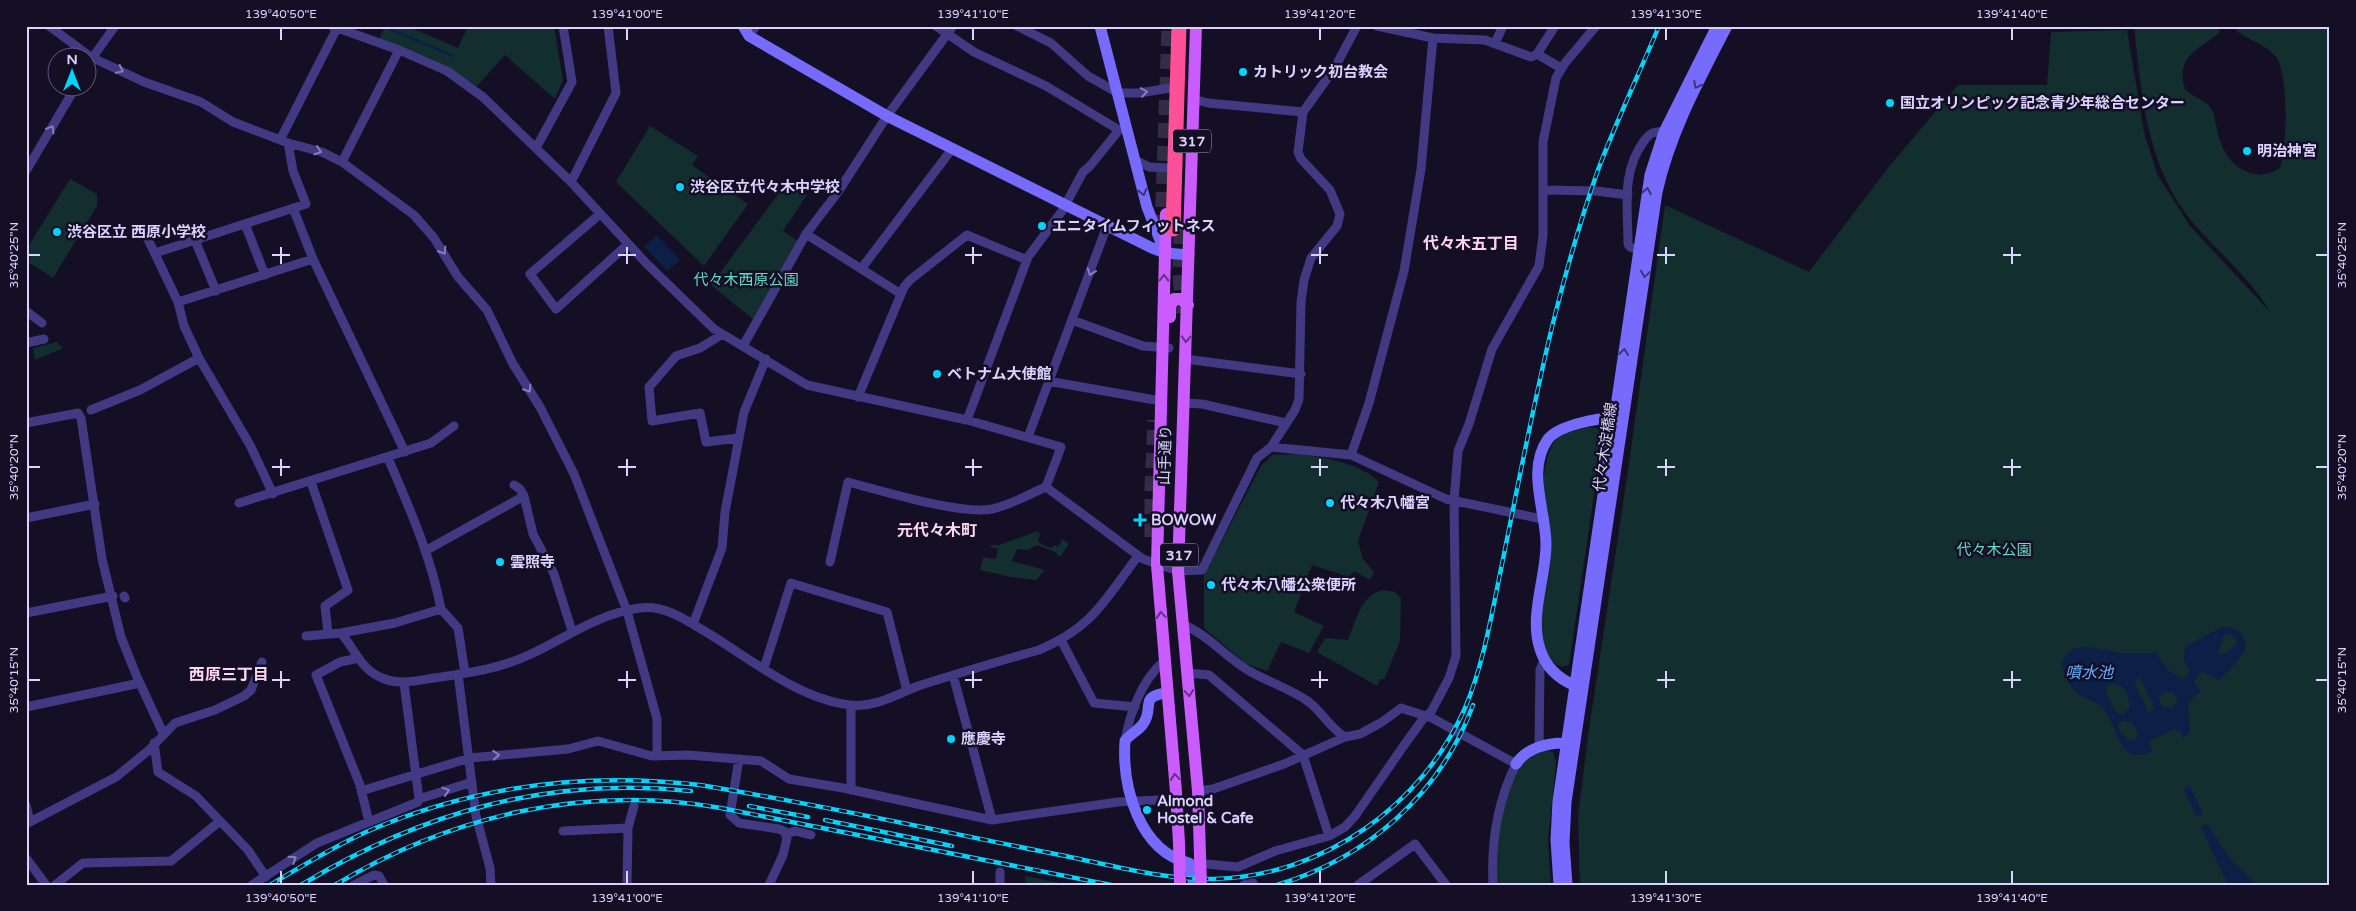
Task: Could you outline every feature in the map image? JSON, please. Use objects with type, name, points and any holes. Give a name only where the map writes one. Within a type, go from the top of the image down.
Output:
[{"type":"highway","points":[[1179,26],[1177,229],[1188,26]]},
{"type":"main road","name":"山手通り","points":[[1172,26],[1165,253],[1166,348],[1162,395],[1157,565],[1179,843],[1180,885]]},
{"type":"main road","name":"山手通り","points":[[1196,26],[1178,571],[1198,791],[1201,885]]},
{"type":"main road","points":[[1166,348],[1171,302],[1181,299],[1188,305]]},
{"type":"main road","points":[[1157,520],[1165,527],[1172,523],[1173,493],[1182,455]]},
{"type":"street","points":[[49,26],[75,48]]},
{"type":"street","points":[[98,48],[115,26]]},
{"type":"street","points":[[536,148],[572,82],[563,26]]},
{"type":"street","points":[[571,182],[616,94],[608,26]]},
{"type":"street","points":[[936,26],[951,30],[974,52],[1046,86],[1123,129]]},
{"type":"street","points":[[1017,26],[1051,43],[1088,76],[1118,93],[1139,94],[1170,88]]},
{"type":"street","points":[[1100,26],[1118,93],[1123,129],[1135,160],[1151,220],[1165,253]]},
{"type":"street","points":[[1046,487],[1138,556],[1157,565],[1178,571],[1202,570],[1257,458],[1271,447],[1299,399],[1301,302],[1304,280],[1311,258],[1337,226],[1340,214],[1332,192],[1301,159],[1298,152],[1303,112],[1334,69],[1357,26]]},
{"type":"street","points":[[1376,26],[1433,38],[1486,40],[1531,56],[1537,54],[1555,26]]},
{"type":"street","points":[[1495,43],[1504,26]]},
{"type":"street","points":[[1164,661],[1148,678],[1134,707],[1125,741],[1126,772],[1133,802],[1146,830],[1159,847],[1177,860],[1189,863],[1238,866],[1275,851],[1329,836],[1345,827],[1355,816],[1406,741],[1427,716],[1448,678],[1456,656],[1454,501],[1458,451],[1469,424],[1492,349],[1539,266],[1543,235],[1543,142],[1556,78],[1596,26]]},
{"type":"street","name":"代々木淀橋線","points":[[1567,885],[1564,843],[1566,802],[1643,251],[1650,175],[1664,132],[1717,26]]},
{"type":"street","name":"代々木淀橋線","points":[[1559,885],[1557,818],[1615,418],[1643,251],[1672,137],[1727,26]]},
{"type":"street","points":[[155,253],[306,204],[284,142],[335,27],[399,50],[447,71],[483,97],[536,148],[571,182],[628,244],[721,335],[766,359],[807,385],[967,420],[1062,446],[1046,487],[993,509],[979,510],[932,502],[848,482],[830,562]]},
{"type":"street","points":[[749,29],[887,116],[1165,253],[1189,255]]},
{"type":"street","points":[[743,346],[806,234],[838,192],[887,116],[951,30]]},
{"type":"street","points":[[1351,455],[1369,404],[1404,271],[1422,160],[1433,38]]},
{"type":"street","points":[[342,162],[399,50]]},
{"type":"street","points":[[1537,54],[1562,68]]},
{"type":"street","points":[[98,64],[201,102],[233,122],[284,142],[322,152],[342,162],[414,215],[434,238],[458,277],[487,310],[513,364],[540,407],[574,474],[627,611],[657,719],[657,756]]},
{"type":"street","points":[[26,170],[69,98]]},
{"type":"street","points":[[1193,99],[1303,112]]},
{"type":"street","points":[[967,420],[1027,260],[1065,205],[1083,172],[1123,129]]},
{"type":"street","points":[[1643,251],[1630,248],[1628,244],[1629,170],[1634,157],[1650,133],[1656,131],[1664,132]]},
{"type":"street","points":[[861,269],[952,149]]},
{"type":"street","points":[[1135,160],[1149,167],[1168,168]]},
{"type":"street","points":[[1544,190],[1596,191],[1628,195]]},
{"type":"street","points":[[293,208],[312,259],[405,452]]},
{"type":"street","points":[[600,214],[530,274],[556,309],[628,244]]},
{"type":"street","points":[[245,224],[265,275]]},
{"type":"street","points":[[1028,437],[1107,226]]},
{"type":"street","points":[[145,233],[178,302],[184,326],[199,358],[250,444],[273,494]]},
{"type":"street","points":[[806,234],[901,294]]},
{"type":"street","points":[[858,397],[906,284],[967,235],[1027,260]]},
{"type":"street","points":[[195,240],[216,291]]},
{"type":"street","points":[[178,302],[312,259]]},
{"type":"street","points":[[26,311],[42,323]]},
{"type":"street","points":[[1072,320],[1143,346],[1166,348]]},
{"type":"street","points":[[721,335],[700,348],[676,356],[649,387],[652,421],[700,413],[706,442],[738,438]]},
{"type":"street","points":[[26,343],[44,339]]},
{"type":"street","points":[[91,410],[140,390],[199,358]]},
{"type":"street","points":[[693,624],[722,548],[725,512],[744,412],[766,359]]},
{"type":"street","points":[[1185,359],[1301,374]]},
{"type":"street","points":[[1048,380],[1162,395]]},
{"type":"street","points":[[1183,403],[1202,404],[1286,423]]},
{"type":"street","points":[[26,424],[78,413],[82,418],[102,559],[113,596],[121,637],[163,734]]},
{"type":"street","points":[[1576,686],[1560,678],[1544,660],[1537,639],[1546,542],[1538,476],[1540,459],[1547,441],[1562,429],[1598,419],[1615,418]]},
{"type":"street","points":[[239,503],[273,494],[431,443],[454,426]]},
{"type":"street","points":[[1271,447],[1351,455],[1454,501],[1542,519]]},
{"type":"street","points":[[388,458],[416,521],[442,609],[458,628],[472,782],[478,828],[490,868],[490,885]]},
{"type":"street","points":[[311,482],[348,590],[325,606],[328,633]]},
{"type":"street","points":[[514,485],[520,489],[524,496],[533,534],[554,574],[572,631]]},
{"type":"street","points":[[425,551],[524,496]]},
{"type":"street","points":[[26,518],[95,504]]},
{"type":"street","points":[[341,633],[367,669],[379,677],[404,683],[503,666],[532,654],[572,631],[627,611],[641,608],[657,608],[693,624],[802,690],[851,706],[876,704],[953,675],[1039,650],[1061,640],[1093,616],[1114,591],[1138,556]]},
{"type":"street","points":[[764,668],[791,583],[888,612],[907,691]]},
{"type":"street","points":[[26,613],[113,596]]},
{"type":"street","points":[[306,636],[341,633],[395,623],[442,609]]},
{"type":"street","points":[[1182,624],[1198,630],[1234,661],[1252,672],[1294,691],[1311,704],[1331,727],[1345,737]]},
{"type":"street","points":[[1061,640],[1094,704],[1134,707]]},
{"type":"street","points":[[358,658],[340,662],[316,675],[361,792],[369,822]]},
{"type":"street","points":[[1539,747],[1540,670],[1544,660]]},
{"type":"street","points":[[26,805],[28,823],[110,780],[149,750],[175,723],[215,710],[244,696],[251,690],[262,662]]},
{"type":"street","points":[[1188,673],[1209,675],[1303,755],[1329,836]]},
{"type":"street","points":[[953,675],[992,820]]},
{"type":"street","points":[[26,707],[140,683]]},
{"type":"street","points":[[404,683],[419,799]]},
{"type":"street","points":[[1125,741],[1128,736],[1144,724],[1150,699],[1154,695],[1167,693]]},
{"type":"street","points":[[851,706],[851,790]]},
{"type":"street","points":[[1198,791],[1213,789],[1345,737],[1369,730],[1401,708],[1427,716],[1462,733],[1516,764]]},
{"type":"street","points":[[361,792],[470,758],[568,749],[598,741],[657,756],[688,754],[761,761],[789,779],[992,820],[1158,800]]},
{"type":"street","points":[[154,743],[158,772],[196,796],[248,850],[266,877]]},
{"type":"street","points":[[1493,885],[1496,823],[1506,785],[1516,764],[1528,752],[1539,747],[1567,743]]},
{"type":"street","points":[[739,759],[730,815],[739,823],[779,829],[786,834],[788,842],[769,885]]},
{"type":"street","points":[[252,885],[317,843],[418,802],[419,799],[472,782]]},
{"type":"street","points":[[627,885],[628,828],[634,806]]},
{"type":"street","points":[[55,885],[83,863],[171,862],[220,821]]},
{"type":"street","points":[[563,831],[628,828]]},
{"type":"street","points":[[786,834],[795,831],[811,835]]},
{"type":"street","points":[[1358,885],[1415,844],[1446,885]]},
{"type":"street","points":[[26,858],[46,885]]},
{"type":"street","points":[[1189,863],[1194,885]]},
{"type":"street","points":[[1000,872],[1000,885]]},
{"type":"street","points":[[354,885],[374,875],[379,876],[384,885]]},
{"type":"green space","points":[[385,26],[407,26],[458,48],[468,26],[554,26],[563,80],[555,99],[505,55],[477,86],[431,59],[379,39]]},
{"type":"green space","name":"代々木公園","points":[[2134,26],[2220,26],[2219,33],[2196,50],[2186,62],[2183,70],[2185,89],[2206,103],[2212,110],[2221,143],[2232,161],[2243,170],[2262,174],[2273,172],[2280,168],[2284,145],[2286,112],[2283,79],[2276,57],[2260,44],[2231,26],[2330,26],[2330,885],[1580,885],[1578,816],[1588,736],[1665,205],[1809,272],[1891,164],[1958,85],[2047,85],[2051,32],[2127,30],[2144,132],[2157,174],[2190,226],[2270,312],[2252,286],[2186,214],[2162,171],[2154,148],[2143,100]]},
{"type":"green space","points":[[650,126],[698,156],[692,165],[748,204],[704,266],[616,182]]},
{"type":"green space","points":[[70,179],[97,194],[97,206],[53,278],[28,262],[31,257],[26,254],[26,250]]},
{"type":"green space","name":"代々木西原公園","points":[[787,182],[807,195],[783,231],[798,241],[753,319],[711,285]]},
{"type":"green space","points":[[57,342],[63,348],[35,360],[33,348]]},
{"type":"green space","points":[[1589,427],[1602,429],[1599,461],[1569,665],[1561,667],[1550,658],[1544,647],[1541,633],[1550,561],[1544,480],[1550,449],[1558,435]]},
{"type":"green space","points":[[1305,454],[1354,466],[1379,482],[1358,541],[1363,559],[1374,572],[1370,580],[1354,571],[1349,577],[1312,565],[1294,612],[1324,626],[1309,653],[1281,642],[1267,671],[1246,664],[1204,628],[1204,575],[1261,466],[1272,455]]},
{"type":"green space","points":[[1038,531],[1040,535],[1038,540],[1041,544],[1051,548],[1054,545],[1058,547],[1063,539],[1069,544],[1060,557],[1055,552],[1037,545],[1027,550],[1017,549],[1012,561],[1045,570],[1036,580],[1010,577],[980,570],[983,557],[996,559],[998,549],[990,547],[991,545],[999,545]]},
{"type":"green space","points":[[1384,590],[1395,592],[1401,598],[1400,641],[1384,680],[1381,678],[1377,686],[1317,652],[1325,638],[1348,640],[1360,609],[1365,602],[1376,592]]},
{"type":"green space","points":[[1546,750],[1553,752],[1556,763],[1548,841],[1551,885],[1497,885],[1501,819],[1510,785],[1516,770],[1525,759],[1532,754]]},
{"type":"green space","points":[[1025,876],[1071,885],[1026,885]]},
{"type":"water","points":[[657,235],[680,260],[667,271],[644,246]]},
{"type":"water","name":"噴水池","points":[[2222,627],[2237,630],[2243,636],[2245,642],[2245,648],[2239,660],[2220,680],[2203,672],[2198,674],[2194,683],[2201,692],[2196,694],[2188,706],[2190,732],[2183,738],[2180,731],[2175,729],[2149,741],[2152,751],[2141,755],[2132,754],[2125,749],[2102,707],[2074,691],[2062,666],[2063,660],[2069,652],[2083,647],[2126,653],[2153,653],[2155,651],[2167,669],[2184,680],[2190,671],[2184,661],[2185,647]],"holes":[[[2230,634],[2236,639],[2237,644],[2221,655],[2218,652],[2224,636]],[[2140,677],[2155,709],[2148,712],[2134,681]],[[2112,683],[2117,684],[2126,692],[2129,699],[2129,708],[2123,715],[2116,712],[2107,696],[2106,687]],[[2165,691],[2174,693],[2178,698],[2176,704],[2171,708],[2164,707],[2160,703],[2159,697]],[[2122,721],[2128,721],[2133,724],[2138,735],[2135,740],[2129,741],[2120,732],[2118,724]]]},
{"type":"water","points":[[2190,786],[2203,815],[2197,817],[2184,789]]},
{"type":"water","points":[[2207,824],[2232,861],[2256,884],[2228,885],[2201,827]]},
{"type":"waterway","points":[[390,29],[453,56]]},
{"type":"tunnel","points":[[1162,230],[1169,26]]},
{"type":"tunnel","points":[[1181,229],[1180,273],[1183,313]]},
{"type":"tunnel","points":[[1152,537],[1155,420]]},
{"type":"railway","points":[[270,885],[354,838],[406,816],[488,793],[572,782],[615,780],[700,785],[830,808],[1129,870],[1193,879],[1254,875],[1293,865],[1330,849],[1364,829],[1395,804],[1423,776],[1446,743],[1472,691],[1487,637],[1538,386],[1568,268],[1598,170],[1659,26]]},
{"type":"railway","points":[[1277,885],[1310,873],[1341,858],[1370,840],[1396,819],[1420,794],[1441,767],[1459,737],[1473,705]]},
{"type":"railway","points":[[301,885],[347,859],[393,837],[440,819],[488,805],[537,795],[587,789],[638,788],[691,791]]},
{"type":"railway","points":[[335,885],[379,861],[425,840],[473,824],[521,811],[571,803],[620,800],[671,802],[721,808],[1111,885]]},
{"type":"railway","points":[[749,806],[808,817]]},
{"type":"railway","points":[[825,820],[952,846]]},
{"type":"place","name":"カトリック初台教会","points":[[1243,72]]},
{"type":"place","name":"国立オリンピック記念青少年総合センター","points":[[1890,103]]},
{"type":"place","name":"明治神宮","points":[[2247,151]]},
{"type":"place","name":"渋谷区立代々木中学校","points":[[680,187]]},
{"type":"place","name":"エニタイムフィットネス","points":[[1042,226]]},
{"type":"place","name":"渋谷区立 西原小学校","points":[[57,232]]},
{"type":"place","name":"ベトナム大使館","points":[[937,374]]},
{"type":"place","name":"代々木八幡宮","points":[[1330,503]]},
{"type":"place","name":"BOWOW","points":[[1140,520]]},
{"type":"place","name":"雲照寺","points":[[500,562]]},
{"type":"place","name":"代々木八幡公衆便所","points":[[1211,585]]},
{"type":"place","name":"應慶寺","points":[[951,739]]},
{"type":"place","name":"Almond Hostel & Cafe","points":[[1147,810]]},
{"type":"district","name":"代々木五丁目","points":[[1471,243]]},
{"type":"district","name":"元代々木町","points":[[937,530]]},
{"type":"district","name":"西原三丁目","points":[[229,674]]}]
